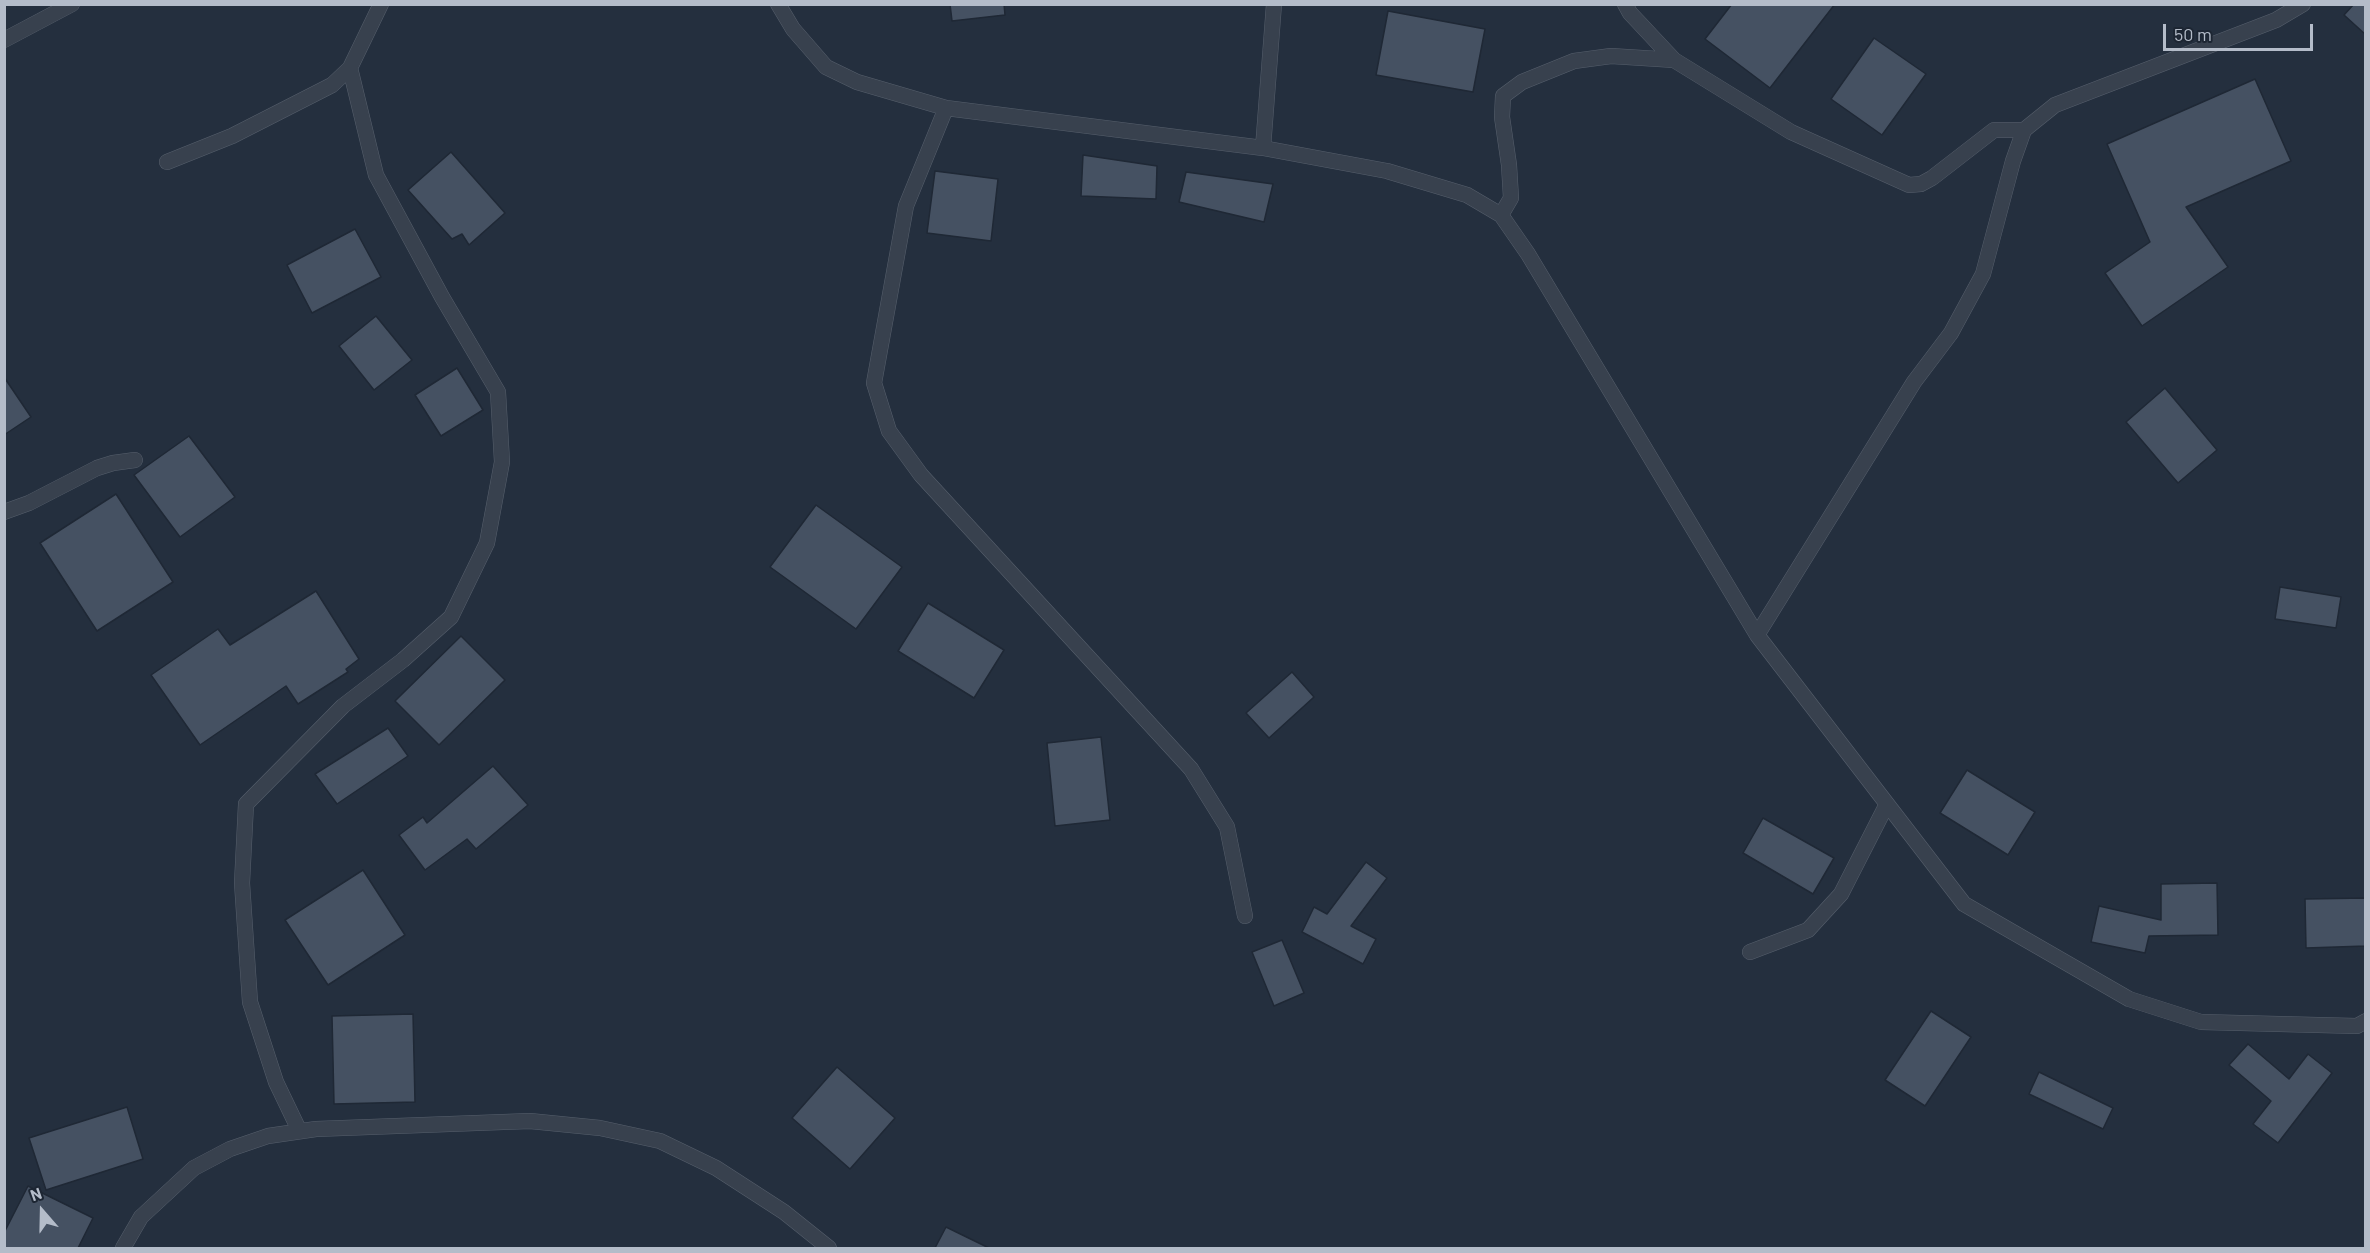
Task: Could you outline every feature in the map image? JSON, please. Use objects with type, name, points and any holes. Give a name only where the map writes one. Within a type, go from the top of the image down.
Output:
[{"type":"street","points":[[4,40],[48,10],[72,4]]},
{"type":"street","points":[[167,162],[232,136],[332,85],[350,68],[381,4]]},
{"type":"street","points":[[778,4],[793,29],[826,67],[857,82],[945,108],[1263,148],[1387,171],[1467,195],[1501,215],[1528,254],[1758,635],[1964,904],[2129,999],[2201,1022],[2357,1026],[2366,1022]]},
{"type":"street","points":[[1263,148],[1274,4]]},
{"type":"street","points":[[1625,4],[1630,13],[1674,60],[1791,132],[1909,185],[1921,184],[1932,178],[1994,130],[2024,130]]},
{"type":"street","points":[[1758,635],[1914,382],[1951,333],[1983,274],[2013,162],[2024,130],[2055,105],[2276,20],[2303,4]]},
{"type":"street","points":[[1501,215],[1511,198],[1502,117],[1503,96],[1522,82],[1574,61],[1611,56],[1674,60]]},
{"type":"street","points":[[299,1130],[276,1082],[250,1002],[242,883],[246,804],[343,706],[403,660],[451,616],[487,543],[502,462],[498,392],[442,297],[376,175],[350,68]]},
{"type":"street","points":[[945,108],[906,206],[874,383],[889,431],[921,475],[1191,769],[1227,827],[1245,916]]},
{"type":"street","points":[[4,512],[29,503],[98,468],[135,460]]},
{"type":"street","points":[[1750,952],[1808,930],[1841,894],[1887,804]]},
{"type":"street","points":[[123,1248],[141,1217],[194,1168],[230,1149],[268,1136],[299,1130],[530,1121],[600,1128],[660,1141],[716,1167],[784,1212],[829,1248]]},
{"type":"building","points":[[950,4],[1004,4],[1005,15],[952,21]]},
{"type":"building","points":[[1732,4],[1835,4],[1770,88],[1705,39]]},
{"type":"building","points":[[2354,4],[2366,4],[2366,35],[2344,15]]},
{"type":"building","points":[[1388,11],[1485,29],[1473,92],[1376,75]]},
{"type":"building","points":[[1874,38],[1926,74],[1882,135],[1831,99]]},
{"type":"building","points":[[2255,79],[2291,161],[2186,207],[2228,267],[2142,326],[2105,273],[2150,242],[2107,144]]},
{"type":"building","points":[[451,152],[505,213],[469,245],[462,234],[452,239],[408,190]]},
{"type":"building","points":[[1083,155],[1157,166],[1156,199],[1081,196]]},
{"type":"building","points":[[935,171],[998,179],[991,241],[927,233]]},
{"type":"building","points":[[1186,172],[1273,184],[1264,222],[1179,202]]},
{"type":"building","points":[[355,229],[381,277],[312,313],[287,265]]},
{"type":"building","points":[[376,316],[412,360],[374,390],[339,346]]},
{"type":"building","points":[[457,368],[483,410],[441,436],[415,395]]},
{"type":"building","points":[[4,377],[31,417],[4,435]]},
{"type":"building","points":[[2165,388],[2217,450],[2178,483],[2126,422]]},
{"type":"building","points":[[189,436],[235,497],[180,537],[134,475]]},
{"type":"building","points":[[116,494],[173,582],[97,631],[40,543]]},
{"type":"building","points":[[816,505],[902,567],[856,629],[770,567]]},
{"type":"building","points":[[2280,587],[2341,597],[2336,628],[2275,619]]},
{"type":"building","points":[[316,591],[359,659],[346,669],[348,672],[298,704],[286,686],[200,745],[151,675],[218,629],[230,645]]},
{"type":"building","points":[[928,603],[1004,650],[974,698],[898,651]]},
{"type":"building","points":[[461,636],[505,680],[439,745],[395,701]]},
{"type":"building","points":[[1292,672],[1314,697],[1269,738],[1246,713]]},
{"type":"building","points":[[388,728],[408,756],[337,804],[315,774]]},
{"type":"building","points":[[1101,737],[1110,820],[1055,826],[1047,743]]},
{"type":"building","points":[[493,766],[528,805],[476,849],[467,839],[425,870],[399,835],[423,817],[427,823]]},
{"type":"building","points":[[1967,770],[2035,812],[2008,855],[1940,813]]},
{"type":"building","points":[[1763,818],[1834,858],[1813,894],[1743,853]]},
{"type":"building","points":[[1366,862],[1387,878],[1351,926],[1376,939],[1363,964],[1302,932],[1314,907],[1327,914]]},
{"type":"building","points":[[363,870],[405,935],[328,985],[285,920]]},
{"type":"building","points":[[2217,883],[2218,935],[2149,936],[2145,953],[2091,942],[2099,906],[2161,920],[2161,884]]},
{"type":"building","points":[[2366,898],[2366,946],[2306,948],[2305,899]]},
{"type":"building","points":[[1282,940],[1304,993],[1274,1006],[1252,952]]},
{"type":"building","points":[[1931,1011],[1971,1037],[1925,1106],[1885,1080]]},
{"type":"building","points":[[413,1014],[415,1102],[334,1104],[332,1016]]},
{"type":"building","points":[[2248,1044],[2289,1079],[2308,1054],[2332,1073],[2278,1143],[2253,1124],[2271,1101],[2229,1065]]},
{"type":"building","points":[[837,1067],[895,1118],[850,1169],[792,1118]]},
{"type":"building","points":[[2039,1072],[2113,1108],[2103,1129],[2029,1094]]},
{"type":"building","points":[[127,1107],[143,1159],[46,1190],[29,1138]]},
{"type":"building","points":[[28,1186],[93,1218],[78,1248],[4,1248],[4,1233]]},
{"type":"building","points":[[946,1227],[989,1248],[935,1248]]}]
